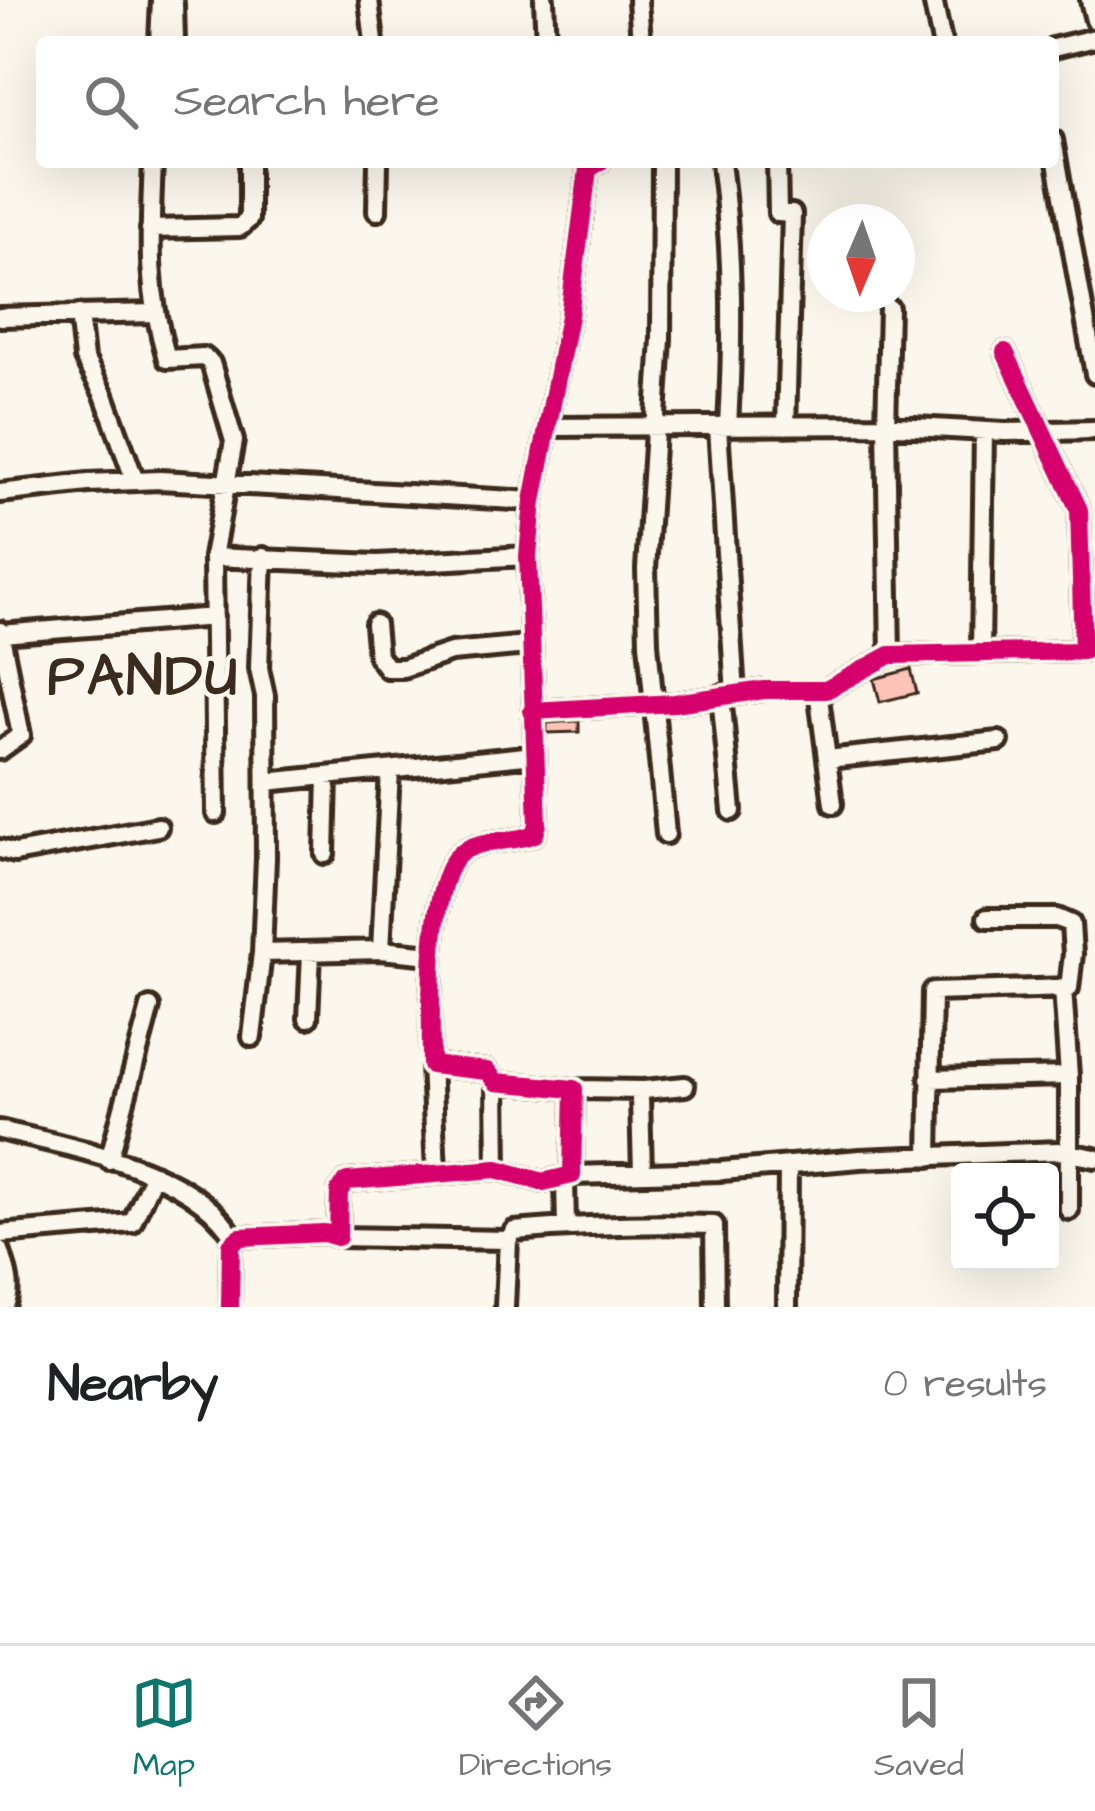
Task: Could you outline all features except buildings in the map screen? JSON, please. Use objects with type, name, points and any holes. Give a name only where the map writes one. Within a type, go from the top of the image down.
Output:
[{"type":"street","points":[[369,0],[373,36]]},
{"type":"street","points":[[544,0],[546,36]]},
{"type":"street","points":[[638,0],[641,36]]},
{"type":"street","points":[[933,0],[941,36]]},
{"type":"street","points":[[1090,0],[1095,20]]},
{"type":"street","points":[[159,36],[161,2],[174,4],[175,36]]},
{"type":"street","points":[[1059,47],[1095,38]]},
{"type":"street","points":[[153,168],[154,313],[167,359],[204,357],[211,363],[234,441],[213,557],[216,813]]},
{"type":"street","points":[[150,229],[240,227],[249,219],[249,168]]},
{"type":"street","points":[[377,212],[378,168]]},
{"type":"street","points":[[436,1172],[431,955],[441,896],[453,860],[480,843],[523,840],[535,834],[528,556],[533,501],[569,316],[590,168]]},
{"type":"street","points":[[662,168],[656,428],[646,569],[666,834]]},
{"type":"street","points":[[722,168],[734,313],[723,427],[732,811]]},
{"type":"street","points":[[777,168],[778,213],[792,214],[786,426]]},
{"type":"street","points":[[1058,168],[1095,374]]},
{"type":"street","points":[[889,312],[890,655]]},
{"type":"street","points":[[0,317],[154,313]]},
{"type":"street","points":[[79,314],[84,358],[104,395],[135,481]]},
{"type":"street","points":[[532,712],[818,690],[846,681],[890,655],[1089,652],[1079,510],[1005,352]]},
{"type":"street","points":[[549,427],[1095,430]]},
{"type":"street","points":[[981,653],[983,431]]},
{"type":"street","points":[[0,493],[135,481],[533,501]]},
{"type":"street","points":[[213,557],[377,563],[528,556]]},
{"type":"street","points":[[252,1037],[262,952],[266,782],[260,668],[263,557]]},
{"type":"street","points":[[0,750],[21,735],[1,641],[214,617]]},
{"type":"street","points":[[375,625],[378,656],[386,668],[403,668],[451,652],[528,645]]},
{"type":"street","points":[[818,690],[833,804]]},
{"type":"street","points":[[827,759],[999,741]]},
{"type":"street","points":[[266,782],[535,755]]},
{"type":"street","points":[[382,950],[389,770]]},
{"type":"street","points":[[326,854],[327,777]]},
{"type":"street","points":[[0,849],[15,853],[158,827]]},
{"type":"street","points":[[929,1157],[932,992],[1069,988],[1071,924],[1057,918],[987,918]]},
{"type":"street","points":[[262,952],[382,950],[431,955]]},
{"type":"street","points":[[308,1018],[311,952]]},
{"type":"street","points":[[1063,988],[1069,1076],[1069,1210]]},
{"type":"street","points":[[110,1160],[150,1006]]},
{"type":"street","points":[[431,1065],[488,1072],[496,1082],[497,1169]]},
{"type":"street","points":[[929,1078],[1069,1076]]},
{"type":"street","points":[[496,1082],[574,1089],[685,1086]]},
{"type":"street","points":[[566,1227],[574,1089]]},
{"type":"street","points":[[642,1173],[640,1097],[644,1090]]},
{"type":"street","points":[[0,1130],[154,1174],[200,1198],[224,1220],[236,1241]]},
{"type":"street","points":[[338,1237],[339,1190],[347,1181],[497,1169],[543,1183],[929,1157],[1069,1154],[1095,1158]]},
{"type":"street","points":[[787,1307],[788,1165]]},
{"type":"street","points":[[0,1234],[132,1223],[154,1174]]},
{"type":"street","points":[[505,1307],[508,1240],[514,1231],[714,1226],[715,1307]]},
{"type":"street","points":[[230,1307],[232,1245],[240,1237],[324,1233],[508,1240]]},
{"type":"street","points":[[0,1250],[8,1278],[4,1307]]},
{"type":"cycle path","points":[[230,1307],[231,1245],[240,1237],[324,1233],[338,1237],[339,1191],[347,1181],[497,1169],[543,1182],[572,1175],[574,1089],[496,1082],[487,1071],[431,1065],[431,985],[436,919],[450,867],[471,847],[535,834],[538,824],[528,556],[533,501],[569,316],[590,168]]},
{"type":"cycle path","points":[[532,711],[675,703],[764,690],[826,690],[890,655],[1083,651],[1079,510],[1005,352]]},
{"type":"district","name":"PANDU","points":[[144,677]]}]
